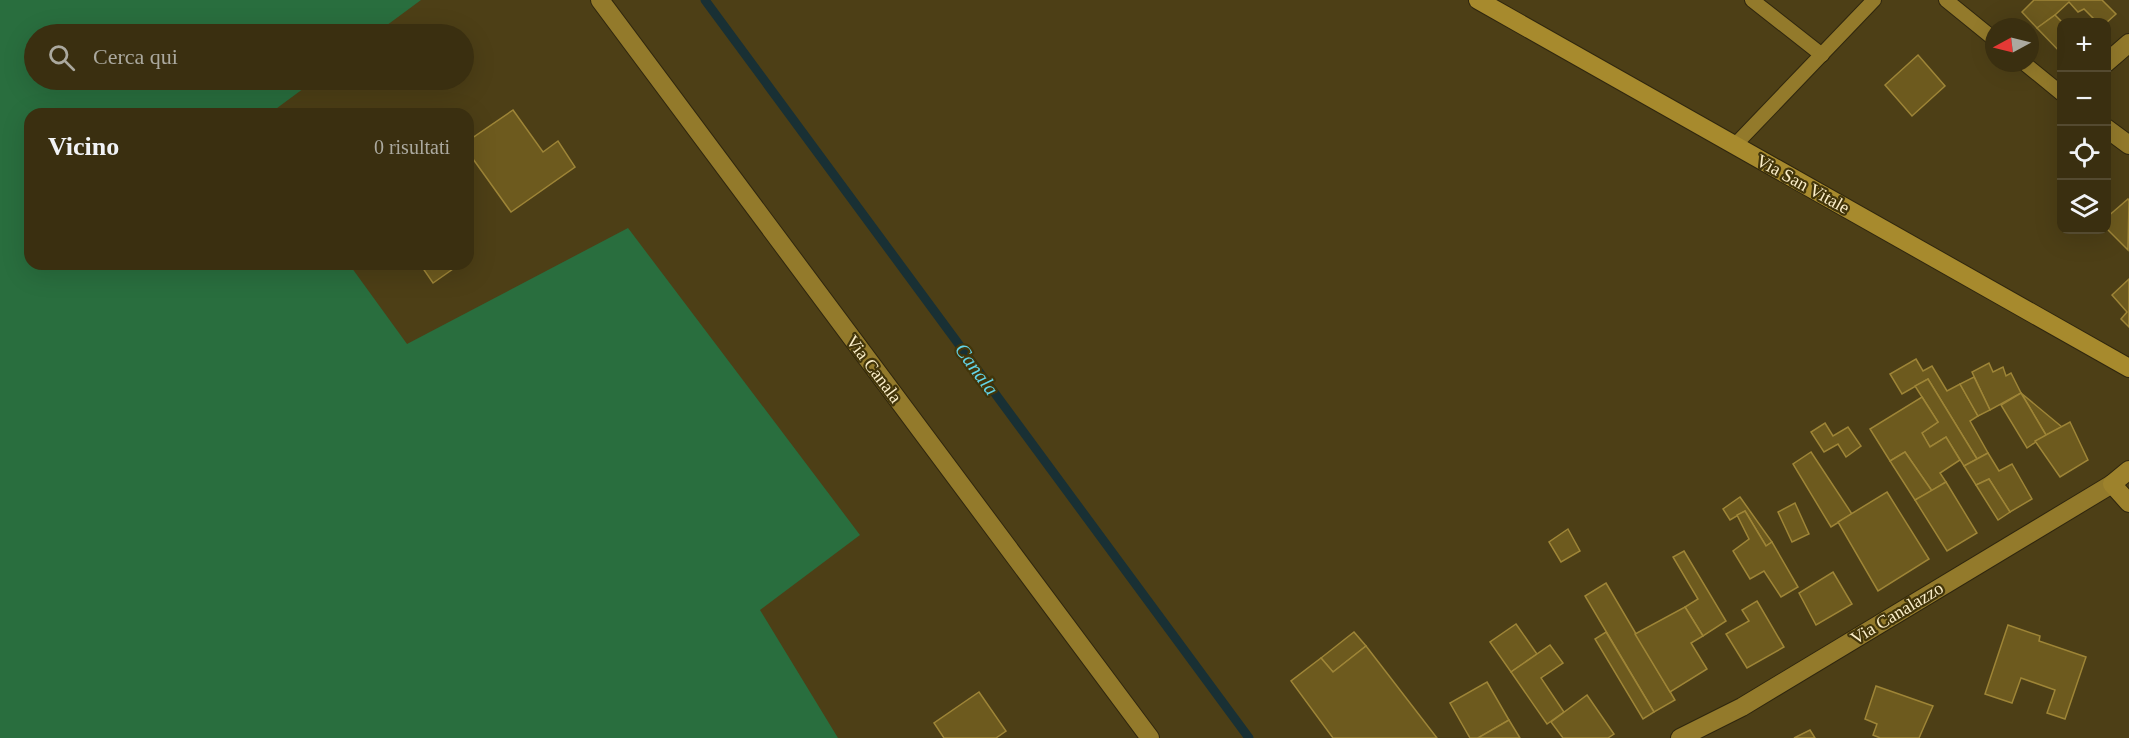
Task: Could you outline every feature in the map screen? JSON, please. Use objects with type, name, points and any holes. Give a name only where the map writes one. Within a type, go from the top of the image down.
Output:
[{"type":"main road","name":"Via San Vitale","points":[[1485,1],[2129,368]]},
{"type":"main road","name":"Via Canalazzo","points":[[2112,484],[2129,470]]},
{"type":"main road","points":[[2112,484],[2129,503]]},
{"type":"street","name":"Via Canala","points":[[600,0],[1150,738]]},
{"type":"street","points":[[2111,59],[2129,43]]},
{"type":"street","points":[[2111,132],[2129,145]]},
{"type":"street","name":"Via Canalazzo","points":[[1680,738],[1742,707],[2112,484]]},
{"type":"lane","points":[[1752,0],[1822,55]]},
{"type":"lane","points":[[1735,145],[1874,0]]},
{"type":"lane","points":[[1946,0],[1985,32]]},
{"type":"lane","points":[[2035,72],[2057,91]]},
{"type":"green space","points":[[0,0],[421,0],[389,24],[24,24],[24,90],[301,90],[277,108],[24,108],[24,270],[353,270],[407,344],[628,228],[860,535],[760,610],[838,738],[0,738]]},
{"type":"building","points":[[2034,0],[2102,0],[2116,14],[2111,18],[2093,18],[2084,9],[2078,12],[2069,2],[2039,27],[2039,18],[2028,18],[2022,12]]},
{"type":"building","points":[[2055,15],[2058,18],[2057,49],[2039,30],[2039,27]]},
{"type":"building","points":[[1918,55],[1945,86],[1912,116],[1885,85]]},
{"type":"building","points":[[513,110],[543,152],[558,141],[575,167],[511,212],[474,160],[474,137]]},
{"type":"building","points":[[2128,199],[2128,250],[2111,233],[2111,214]]},
{"type":"building","points":[[424,270],[451,270],[433,283]]},
{"type":"building","points":[[2129,279],[2129,327],[2121,319],[2127,312],[2112,295]]},
{"type":"building","points":[[1916,359],[1923,371],[1932,366],[1947,391],[1960,384],[1978,416],[1970,421],[1988,453],[1977,459],[1928,379],[1902,394],[1890,374]]},
{"type":"building","points":[[1989,363],[1993,372],[2003,367],[2006,376],[2011,373],[2021,393],[1990,410],[1972,372]]},
{"type":"building","points":[[1974,377],[1990,410],[1978,416],[1960,384]]},
{"type":"building","points":[[1928,379],[1977,459],[1964,466],[1946,437],[1930,447],[1922,433],[1938,422],[1915,386]]},
{"type":"building","points":[[2021,393],[2062,427],[2046,435]]},
{"type":"building","points":[[2021,393],[2046,435],[2027,448],[2001,405]]},
{"type":"building","points":[[1922,397],[1938,422],[1922,433],[1930,447],[1946,437],[1960,460],[1940,473],[1946,482],[1932,491],[1905,452],[1890,461],[1870,429]]},
{"type":"building","points":[[2070,422],[2088,460],[2060,477],[2035,441]]},
{"type":"building","points":[[1825,423],[1833,436],[1848,427],[1861,446],[1846,457],[1838,444],[1824,452],[1811,432]]},
{"type":"building","points":[[1811,452],[1852,514],[1831,527],[1793,464]]},
{"type":"building","points":[[1905,452],[1932,491],[1915,500],[1890,461]]},
{"type":"building","points":[[1988,453],[1999,471],[2012,464],[2032,499],[2010,512],[1989,479],[1976,485],[1964,466]]},
{"type":"building","points":[[1989,479],[2010,512],[1998,520],[1976,485]]},
{"type":"building","points":[[1946,482],[1977,533],[1947,551],[1915,500]]},
{"type":"building","points":[[1887,492],[1929,559],[1878,591],[1838,522]]},
{"type":"building","points":[[1740,497],[1772,542],[1766,546],[1745,511],[1730,520],[1723,509]]},
{"type":"building","points":[[1795,503],[1809,534],[1792,542],[1778,512]]},
{"type":"building","points":[[1745,511],[1766,546],[1772,542],[1798,587],[1781,597],[1764,571],[1750,579],[1733,551],[1749,539],[1737,515]]},
{"type":"building","points":[[1568,529],[1580,551],[1561,562],[1549,542]]},
{"type":"building","points":[[1684,551],[1726,621],[1703,636],[1685,607],[1698,599],[1673,557]]},
{"type":"building","points":[[1833,572],[1852,604],[1816,625],[1799,593]]},
{"type":"building","points":[[1606,583],[1675,700],[1654,712],[1585,596]]},
{"type":"building","points":[[1757,601],[1784,647],[1747,668],[1726,634],[1749,621],[1742,610]]},
{"type":"building","points":[[1685,607],[1703,636],[1691,643],[1707,669],[1670,692],[1635,634]]},
{"type":"building","points":[[1516,624],[1537,654],[1511,672],[1490,642]]},
{"type":"building","points":[[2008,625],[2040,636],[2039,641],[2086,657],[2065,719],[2047,713],[2055,690],[2021,678],[2012,703],[1985,694]]},
{"type":"building","points":[[1354,632],[1366,646],[1333,672],[1321,658]]},
{"type":"building","points":[[1606,632],[1654,712],[1643,719],[1595,639]]},
{"type":"building","points":[[1550,645],[1563,663],[1541,678],[1564,712],[1547,724],[1511,672]]},
{"type":"building","points":[[1366,646],[1437,738],[1333,738],[1291,681],[1321,658],[1333,672]]},
{"type":"building","points":[[1487,682],[1509,720],[1478,738],[1470,738],[1450,703]]},
{"type":"building","points":[[1876,686],[1933,706],[1919,738],[1880,738],[1873,735],[1877,724],[1865,719]]},
{"type":"building","points":[[979,692],[1006,731],[996,738],[944,738],[934,723]]},
{"type":"building","points":[[1587,695],[1614,734],[1608,738],[1563,738],[1551,722]]},
{"type":"building","points":[[1509,720],[1520,738],[1478,738]]},
{"type":"building","points":[[1810,730],[1815,738],[1794,738]]},
{"type":"waterway","name":"Canala","points":[[705,0],[1249,738]]}]
